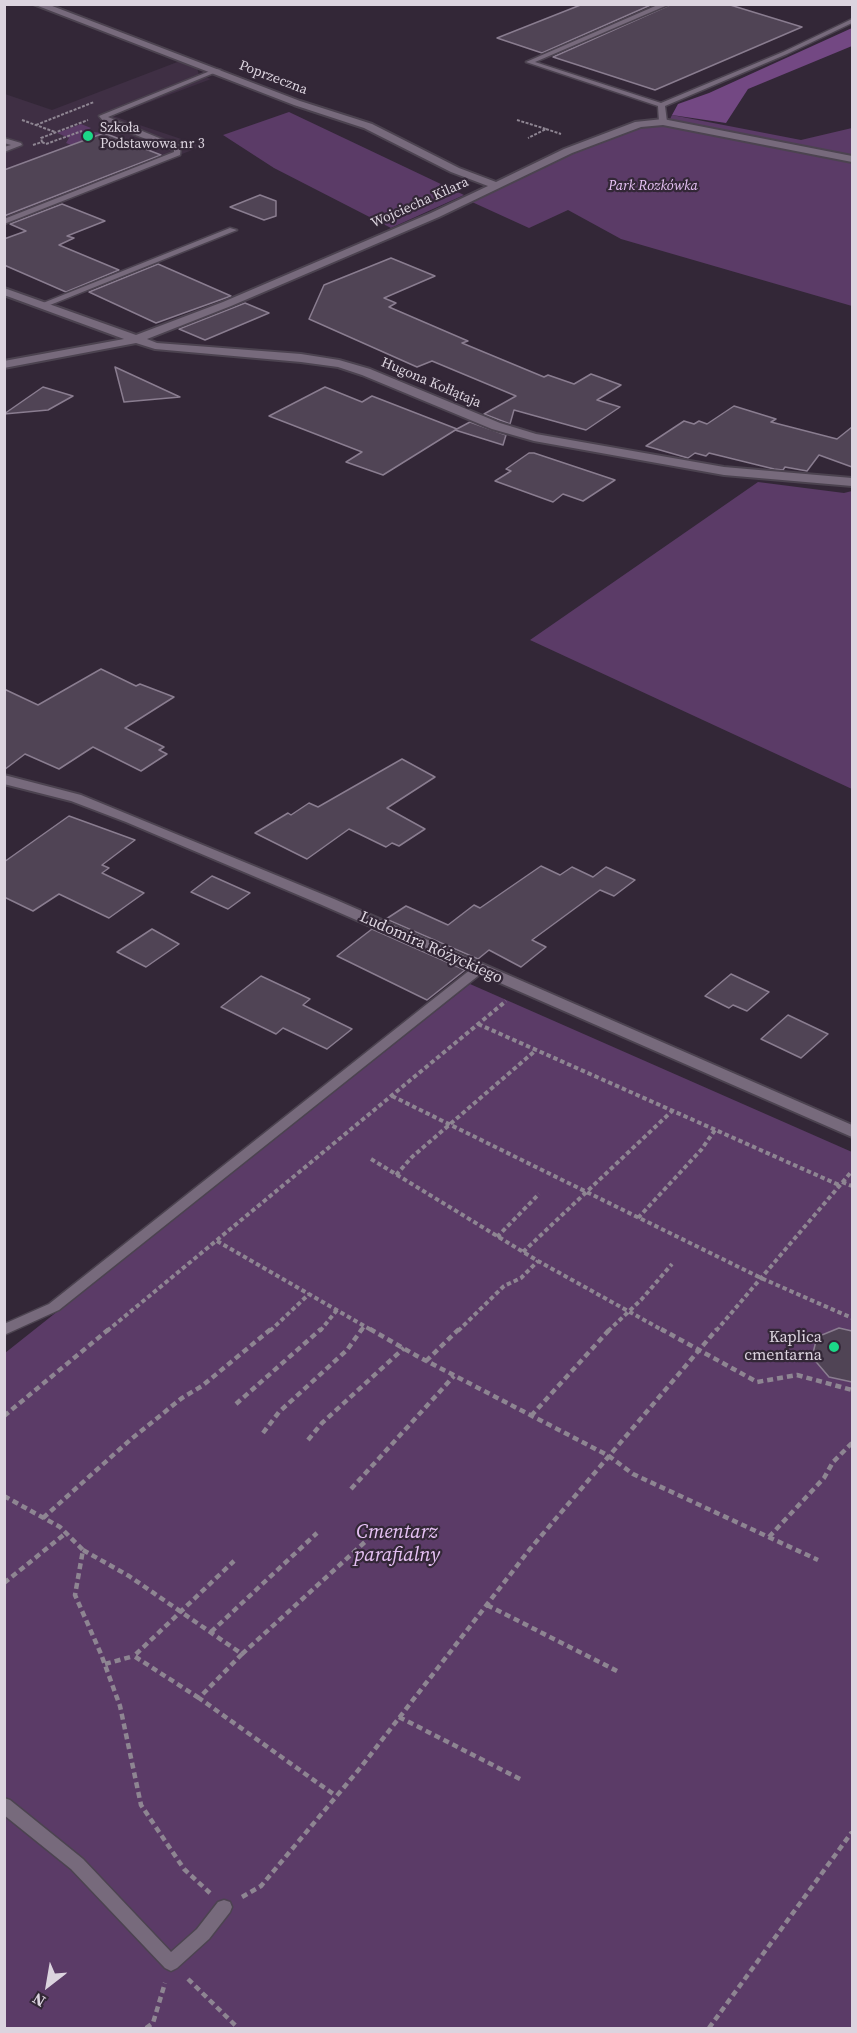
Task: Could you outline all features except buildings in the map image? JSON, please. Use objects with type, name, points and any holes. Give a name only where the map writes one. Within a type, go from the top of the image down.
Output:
[{"type":"street","name":"Poprzeczna","points":[[37,4],[297,102],[368,126],[455,170],[496,185]]},
{"type":"street","name":"Wojciecha Kilara","points":[[4,365],[134,340],[435,215],[602,137],[639,124],[663,122],[852,159]]},
{"type":"street","name":"Hugona Kołłątaja","points":[[4,291],[155,346],[301,358],[339,364],[366,372],[496,426],[534,437],[724,471],[852,482]]},
{"type":"street","name":"Ludomira Różyckiego","points":[[4,779],[76,798],[131,819],[852,1131]]},
{"type":"lane","points":[[667,4],[529,62],[661,105],[852,21]]},
{"type":"lane","points":[[4,222],[177,153],[177,149],[108,121],[104,116],[217,70]]},
{"type":"lane","points":[[661,105],[663,122]]},
{"type":"lane","points":[[4,140],[18,145],[4,150]]},
{"type":"lane","points":[[42,305],[233,230]]},
{"type":"lane","points":[[4,1330],[54,1307],[479,969]]},
{"type":"lane","points":[[4,1805],[77,1864],[171,1963],[203,1934],[224,1907]]},
{"type":"path","points":[[22,120],[56,132],[104,116]]},
{"type":"path","points":[[517,120],[546,129],[528,138]]},
{"type":"path","points":[[42,142],[46,144],[82,130]]},
{"type":"path","points":[[4,1416],[511,997],[503,993]]},
{"type":"path","points":[[478,1024],[672,1111],[841,1184],[852,1186]]},
{"type":"path","points":[[396,1174],[412,1157],[536,1050]]},
{"type":"path","points":[[392,1096],[761,1278],[852,1318]]},
{"type":"path","points":[[523,1252],[587,1194],[672,1111]]},
{"type":"path","points":[[638,1218],[701,1150],[716,1130]]},
{"type":"path","points":[[371,1159],[537,1261],[757,1382],[797,1375],[852,1390]]},
{"type":"path","points":[[83,1550],[75,1595],[105,1664],[120,1706],[141,1805],[184,1869],[224,1907],[261,1886],[336,1796],[530,1550],[852,1171]]},
{"type":"path","points":[[497,1237],[539,1194]]},
{"type":"path","points":[[217,1241],[426,1361],[609,1456],[633,1474],[818,1560]]},
{"type":"path","points":[[426,1361],[504,1286],[521,1278],[537,1261]]},
{"type":"path","points":[[531,1416],[672,1264]]},
{"type":"path","points":[[43,1518],[130,1440],[182,1398],[202,1386],[280,1322],[309,1294]]},
{"type":"path","points":[[236,1404],[318,1333],[337,1310]]},
{"type":"path","points":[[263,1434],[279,1412],[347,1350],[364,1326]]},
{"type":"path","points":[[308,1440],[322,1423],[404,1348]]},
{"type":"path","points":[[351,1489],[454,1376]]},
{"type":"path","points":[[769,1538],[824,1478],[833,1462],[852,1443]]},
{"type":"path","points":[[4,1496],[66,1533],[83,1550],[129,1576],[242,1654]]},
{"type":"path","points":[[4,1583],[66,1533]]},
{"type":"path","points":[[211,1632],[316,1533]]},
{"type":"path","points":[[199,1698],[242,1654],[366,1541]]},
{"type":"path","points":[[105,1664],[134,1656],[234,1561]]},
{"type":"path","points":[[487,1605],[617,1671]]},
{"type":"path","points":[[134,1656],[199,1698],[336,1796]]},
{"type":"path","points":[[399,1717],[522,1780]]},
{"type":"path","points":[[709,2028],[852,1832]]},
{"type":"path","points":[[146,2028],[153,2023],[171,1963],[238,2028]]},
{"type":"shaded area","points":[[852,28],[852,46],[748,89],[726,123],[672,115],[678,104],[709,93]]},
{"type":"shaded area","name":"Szkoła Podstawowa nr 3","points":[[180,61],[197,68],[199,75],[211,79],[113,116],[202,146],[5,225],[5,94],[52,110]]},
{"type":"green space","points":[[289,112],[464,195],[391,228],[274,168],[223,135]]},
{"type":"green space","name":"Park Rozkówka","points":[[672,115],[801,140],[852,128],[852,306],[621,239],[568,210],[529,228],[472,202],[555,160],[632,128],[667,125]]},
{"type":"green space","points":[[81,124],[91,128],[86,131],[102,133],[71,145],[66,143],[69,138],[57,133]]},
{"type":"green space","points":[[758,482],[844,493],[852,491],[852,789],[530,640]]},
{"type":"green space","name":"Cmentarz parafialny","points":[[470,984],[852,1152],[852,2028],[5,2028],[5,1353]]},
{"type":"place","name":"Szkoła Podstawowa nr 3","points":[[88,136]]},
{"type":"place","name":"Kaplica cmentarna","points":[[834,1347]]}]
